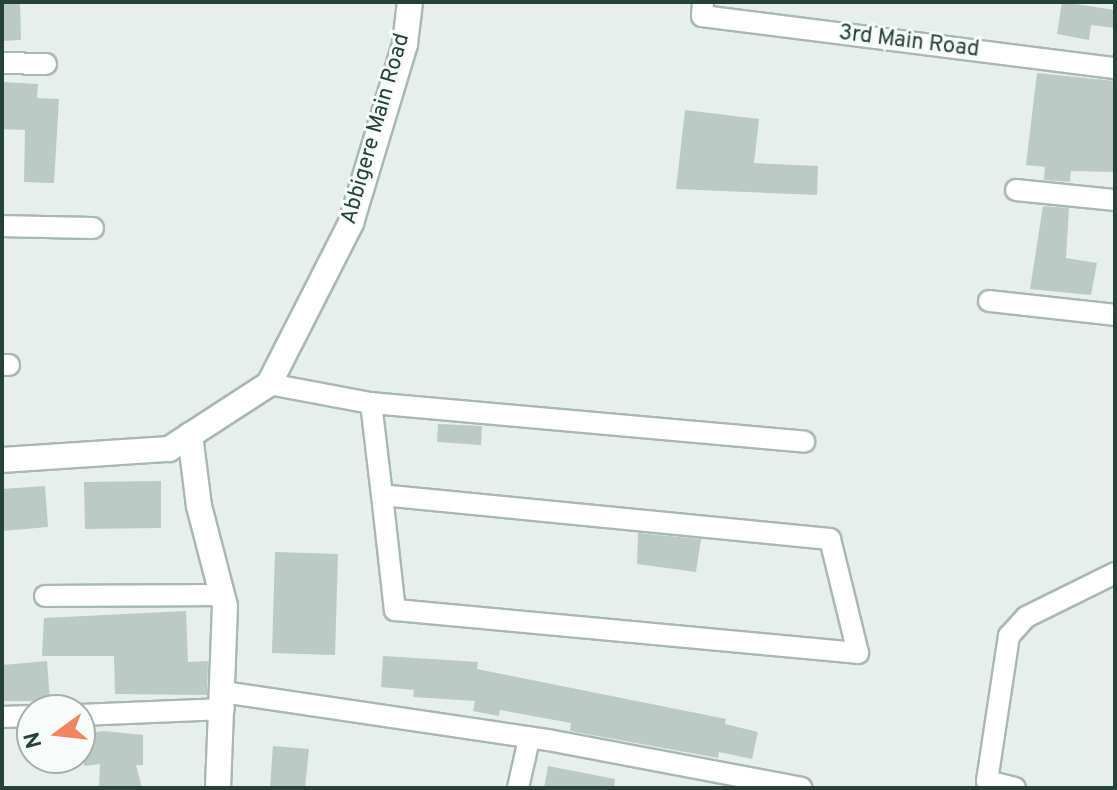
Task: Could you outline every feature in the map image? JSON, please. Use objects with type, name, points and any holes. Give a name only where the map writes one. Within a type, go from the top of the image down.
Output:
[{"type":"main road","name":"Abbigere Main Road","points":[[269,384],[351,223],[405,44],[410,2]]},
{"type":"main road","points":[[2,460],[169,449],[269,384]]},
{"type":"main road","points":[[190,435],[199,506],[222,595],[224,700],[218,788]]},
{"type":"street","name":"3rd Main Road","points":[[703,9],[1115,68]]},
{"type":"street","points":[[2,63],[46,64]]},
{"type":"street","points":[[1016,190],[1115,200]]},
{"type":"street","points":[[2,226],[93,228]]},
{"type":"street","points":[[989,301],[1115,315]]},
{"type":"street","points":[[269,384],[371,403],[804,442]]},
{"type":"street","points":[[371,403],[395,610],[858,653],[830,539],[382,495]]},
{"type":"street","points":[[1015,788],[987,781],[1009,636],[1026,617],[1115,573]]},
{"type":"street","points":[[45,596],[222,595]]},
{"type":"street","points":[[96,713],[224,700],[529,739],[801,788]]},
{"type":"street","points":[[518,788],[529,739]]},
{"type":"building","points":[[2,2],[20,2],[21,40],[2,41]]},
{"type":"building","points":[[1062,2],[1115,10],[1115,28],[1091,25],[1089,40],[1057,34]]},
{"type":"building","points":[[1037,73],[1115,81],[1115,172],[1071,171],[1070,182],[1044,180],[1045,167],[1026,165]]},
{"type":"building","points":[[2,82],[38,84],[37,98],[59,99],[54,183],[24,182],[25,130],[2,129]]},
{"type":"building","points":[[685,110],[759,119],[754,163],[818,166],[817,195],[676,189]]},
{"type":"building","points":[[1043,206],[1069,208],[1066,258],[1097,263],[1091,295],[1030,289]]},
{"type":"building","points":[[438,424],[482,426],[481,445],[437,442]]},
{"type":"building","points":[[161,481],[161,528],[85,529],[84,482]]},
{"type":"building","points":[[45,486],[48,527],[2,531],[2,489]]},
{"type":"building","points":[[638,533],[701,539],[696,572],[637,564]]},
{"type":"building","points":[[275,552],[338,554],[335,655],[272,653]]},
{"type":"building","points":[[186,611],[188,662],[208,661],[207,695],[115,694],[114,656],[42,656],[44,618]]},
{"type":"building","points":[[383,656],[478,662],[477,669],[726,719],[725,724],[758,732],[752,759],[719,752],[718,758],[570,731],[571,723],[500,710],[499,716],[473,711],[475,701],[413,697],[414,690],[381,687]]},
{"type":"building","points":[[47,661],[49,694],[16,694],[16,701],[2,701],[2,665]]},
{"type":"building","points":[[96,732],[143,735],[143,765],[136,765],[142,788],[99,788]]},
{"type":"building","points":[[273,746],[309,749],[305,788],[270,788]]},
{"type":"building","points":[[548,766],[615,779],[614,788],[544,788]]}]
